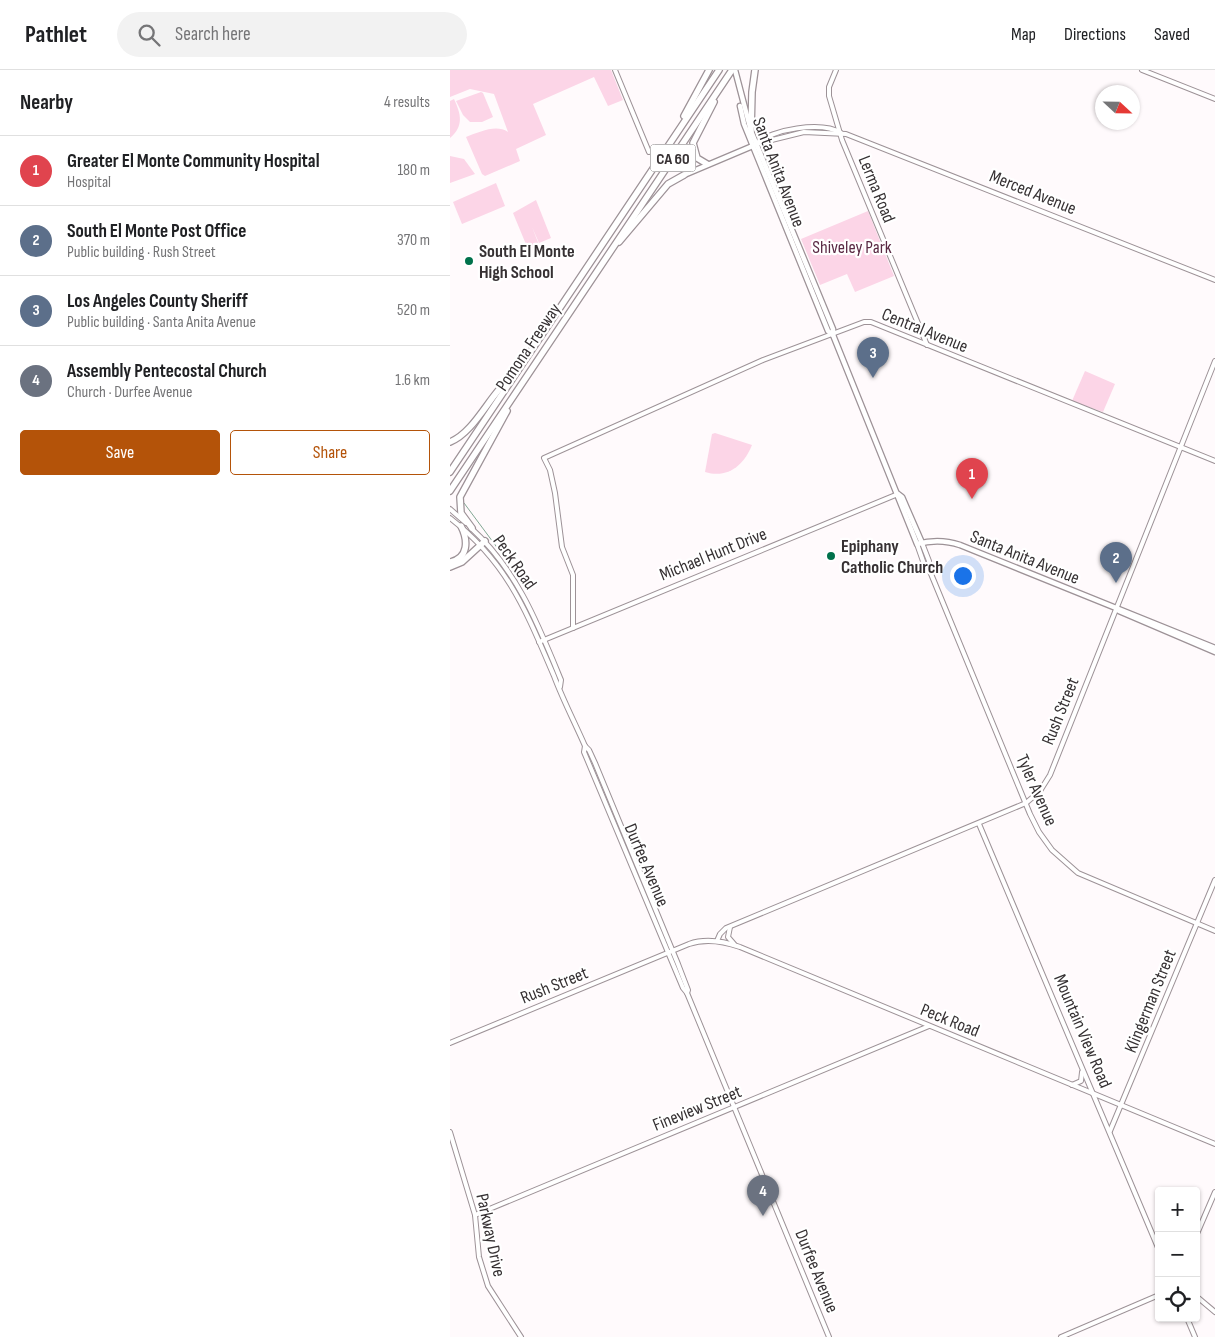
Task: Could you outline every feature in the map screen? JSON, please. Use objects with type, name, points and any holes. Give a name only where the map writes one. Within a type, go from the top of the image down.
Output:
[{"type":"highway","points":[[656,164],[709,70]]},
{"type":"highway","name":"Pomona Freeway","points":[[450,472],[719,70]]},
{"type":"highway","points":[[707,164],[697,158],[694,143],[733,70]]},
{"type":"highway","name":"Pomona Freeway","points":[[450,491],[733,70]]},
{"type":"highway","points":[[751,131],[752,92],[756,70]]},
{"type":"highway","points":[[614,246],[627,235],[668,184],[684,175]]},
{"type":"highway","points":[[450,442],[466,431],[503,384],[515,375]]},
{"type":"highway","points":[[472,528],[461,513],[460,498],[525,377]]},
{"type":"highway","points":[[450,562],[460,558],[465,549],[467,539],[461,526]]},
{"type":"highway","points":[[450,567],[462,562],[483,543]]},
{"type":"main road","name":"Santa Anita Avenue","points":[[733,70],[754,145]]},
{"type":"main road","name":"Santa Anita Avenue","points":[[736,80],[744,124],[833,329],[833,335],[898,494],[902,496],[919,544],[942,541],[960,545],[1215,648]]},
{"type":"main road","points":[[684,175],[754,145]]},
{"type":"main road","name":"Santa Anita Avenue","points":[[1116,608],[1127,616],[1215,652]]},
{"type":"street","points":[[615,70],[650,152]]},
{"type":"street","name":"Lerma Road","points":[[836,70],[829,87],[828,96],[926,345]]},
{"type":"street","points":[[1142,70],[1215,99]]},
{"type":"street","name":"Merced Avenue","points":[[754,145],[789,130],[807,128],[834,129],[942,170],[1215,280]]},
{"type":"street","name":"Central Avenue","points":[[573,628],[573,575],[562,547],[555,493],[550,470],[544,458],[756,363],[868,322],[1215,461]]},
{"type":"street","name":"Rush Street","points":[[717,941],[720,934],[730,926],[979,824],[1026,803],[1040,791],[1050,775],[1215,361]]},
{"type":"street","name":"Michael Hunt Drive","points":[[542,641],[898,494]]},
{"type":"street","name":"Peck Road","points":[[450,510],[472,528],[483,543],[514,589],[542,641]]},
{"type":"street","name":"Peck Road","points":[[450,518],[483,543]]},
{"type":"street","name":"Tyler Avenue","points":[[919,544],[929,561],[929,569],[1026,803],[1043,838],[1072,869],[1100,884],[1215,931]]},
{"type":"street","name":"Durfee Avenue","points":[[542,641],[561,680],[560,687],[585,746],[590,752],[673,950],[687,987],[687,993],[829,1337]]},
{"type":"street","name":"Durfee Avenue","points":[[585,746],[585,755],[682,988],[687,993]]},
{"type":"street","name":"Mountain View Road","points":[[979,824],[1155,1240]]},
{"type":"street","name":"Klingerman Street","points":[[1110,1131],[1215,880]]},
{"type":"street","points":[[730,926],[728,937],[735,945]]},
{"type":"street","name":"Peck Road","points":[[673,950],[696,942],[717,941],[735,945],[1215,1144]]},
{"type":"street","name":"Rush Street","points":[[450,1043],[673,950]]},
{"type":"street","name":"Fineview Street","points":[[475,1215],[929,1026]]},
{"type":"street","points":[[1072,1085],[1082,1079],[1082,1067]]},
{"type":"street","name":"Parkway Drive","points":[[450,1132],[475,1215],[479,1257],[488,1286],[521,1337]]},
{"type":"street","points":[[1198,1232],[1215,1192]]},
{"type":"street","points":[[1061,1337],[1155,1297]]},
{"type":"street","points":[[1200,1299],[1215,1312]]},
{"type":"street","points":[[1189,1322],[1195,1337]]},
{"type":"green space","points":[[450,70],[611,70],[623,100],[608,106],[594,77],[533,104],[546,135],[516,149],[520,161],[485,176],[482,174],[466,137],[493,129],[508,132],[494,94],[470,89],[450,97]]},
{"type":"green space","points":[[481,92],[493,117],[482,122],[470,122],[463,115],[456,101]]},
{"type":"green space","points":[[454,99],[460,120],[458,129],[450,138],[450,101]]},
{"type":"green space","points":[[450,156],[464,159],[475,174],[450,183]]},
{"type":"green space","points":[[496,183],[505,206],[462,224],[453,202]]},
{"type":"green space","points":[[536,200],[551,238],[539,243],[532,227],[541,250],[530,254],[513,213]]},
{"type":"green space","name":"Shiveley Park","points":[[868,211],[894,276],[855,292],[847,274],[820,285],[801,239]]},
{"type":"green space","points":[[1085,371],[1115,384],[1103,412],[1072,401]]},
{"type":"green space","points":[[715,433],[752,445],[745,459],[740,464],[734,469],[721,474],[705,472],[712,434]]},
{"type":"waterway","points":[[464,503],[516,573]]},
{"type":"place","name":"South El Monte High School","points":[[469,261]]},
{"type":"place","name":"Los Angeles County Sheriff","points":[[873,378]]},
{"type":"place","name":"Greater El Monte Community Hospital","points":[[972,499]]},
{"type":"place","name":"Epiphany Catholic Church","points":[[831,556]]},
{"type":"place","name":"South El Monte Post Office","points":[[1116,583]]},
{"type":"place","name":"Assembly Pentecostal Church","points":[[763,1216]]}]
